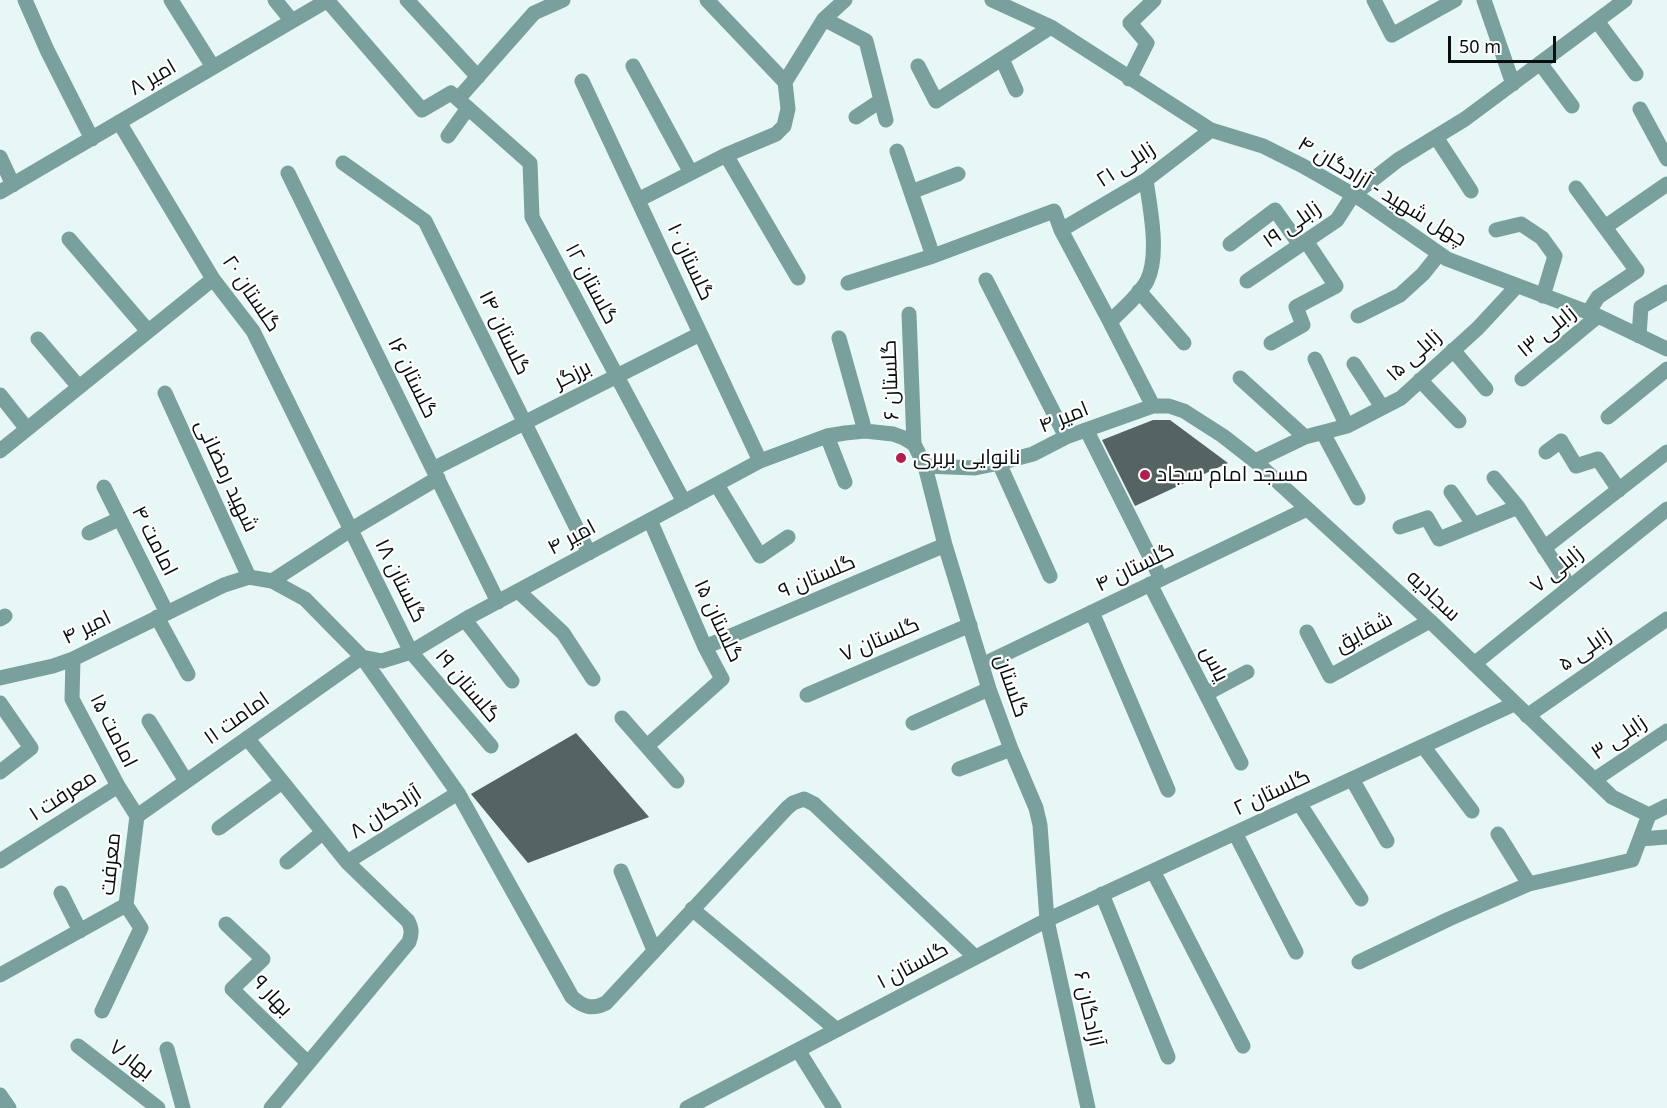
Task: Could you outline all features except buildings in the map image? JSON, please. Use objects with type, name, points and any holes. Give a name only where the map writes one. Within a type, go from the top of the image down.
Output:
[{"type":"street","points":[[25,0],[47,50],[92,139]]},
{"type":"street","points":[[171,0],[213,67]]},
{"type":"street","points":[[275,0],[292,21]]},
{"type":"street","points":[[327,0],[422,110],[452,93],[463,104]]},
{"type":"street","name":"امیر ۸","points":[[6,189],[327,0]]},
{"type":"street","points":[[407,0],[478,77]]},
{"type":"street","points":[[448,136],[478,77],[534,13],[563,0]]},
{"type":"street","points":[[638,200],[726,155],[776,134],[784,126],[788,109],[785,82],[706,0]]},
{"type":"street","points":[[785,82],[824,19],[845,0]]},
{"type":"street","name":"چهل شهید - آزادگان ۴","points":[[992,0],[1051,27],[1211,130],[1263,146],[1303,166],[1353,195],[1447,259],[1593,315],[1667,349]]},
{"type":"street","points":[[1130,79],[1147,43],[1130,23],[1154,0]]},
{"type":"street","points":[[1374,0],[1392,35],[1455,0]]},
{"type":"street","points":[[1484,0],[1513,84]]},
{"type":"street","name":"زابلی ۱۹","points":[[1247,281],[1337,220],[1353,195],[1398,160],[1466,119],[1598,21],[1620,1]]},
{"type":"street","points":[[824,19],[866,41],[886,120]]},
{"type":"street","points":[[1598,21],[1636,74]]},
{"type":"street","points":[[918,66],[936,101],[1051,27]]},
{"type":"street","points":[[1002,59],[1016,90]]},
{"type":"street","points":[[1540,63],[1572,106]]},
{"type":"street","points":[[633,66],[691,174]]},
{"type":"street","name":"گلستان ۱۰","points":[[582,81],[760,461]]},
{"type":"street","points":[[856,117],[880,101]]},
{"type":"street","name":"گلستان ۱۲","points":[[463,104],[530,163],[532,217],[684,502]]},
{"type":"street","points":[[1640,109],[1667,159]]},
{"type":"street","name":"گلستان ۲۰","points":[[119,122],[213,279],[253,330],[352,529]]},
{"type":"street","name":"زابلی ۲۱","points":[[1061,230],[1146,180],[1211,130]]},
{"type":"street","points":[[1437,137],[1471,191]]},
{"type":"street","points":[[897,151],[933,256]]},
{"type":"street","points":[[726,155],[798,278]]},
{"type":"street","points":[[0,157],[6,189]]},
{"type":"street","name":"گلستان ۱۴","points":[[343,163],[425,221],[589,553]]},
{"type":"street","name":"گلستان ۱۶","points":[[288,173],[498,602]]},
{"type":"street","points":[[911,192],[958,174]]},
{"type":"street","points":[[1110,322],[1147,280],[1153,259],[1146,180]]},
{"type":"street","points":[[1576,188],[1605,226],[1667,184]]},
{"type":"street","points":[[1230,244],[1275,210],[1336,286],[1296,307],[1303,325],[1271,343]]},
{"type":"street","points":[[848,283],[933,256],[1054,211],[1061,230],[1153,406]]},
{"type":"street","points":[[1496,230],[1521,224],[1542,238],[1556,256],[1543,296]]},
{"type":"street","name":"زابلی ۱۳","points":[[1522,379],[1593,315],[1598,297],[1637,272],[1605,226]]},
{"type":"street","points":[[69,239],[148,331]]},
{"type":"street","points":[[1358,316],[1400,295],[1423,274],[1439,254]]},
{"type":"street","points":[[0,451],[213,279]]},
{"type":"street","points":[[986,280],[1066,437]]},
{"type":"street","name":"زابلی ۱۵","points":[[1256,461],[1305,437],[1347,426],[1401,398],[1478,328],[1517,286]]},
{"type":"street","points":[[1139,291],[1184,343]]},
{"type":"street","points":[[1639,336],[1641,307],[1667,292]]},
{"type":"street","name":"گلستان ۶","points":[[909,314],[914,444]]},
{"type":"street","name":"برزگر","points":[[272,581],[435,474],[525,423],[700,334]]},
{"type":"street","points":[[839,338],[865,431]]},
{"type":"street","points":[[38,339],[79,387]]},
{"type":"street","points":[[1453,350],[1486,389]]},
{"type":"street","points":[[1315,359],[1347,426]]},
{"type":"street","points":[[1354,364],[1382,407]]},
{"type":"street","points":[[1608,417],[1667,369]]},
{"type":"street","points":[[1240,378],[1305,437]]},
{"type":"street","points":[[1420,380],[1459,421]]},
{"type":"street","name":"شهید رمضانی","points":[[165,393],[249,577]]},
{"type":"street","points":[[0,395],[27,429]]},
{"type":"street","name":"امیر ۴","points":[[925,466],[975,468],[999,463],[1032,454],[1066,437],[1153,406],[1169,406],[1184,411]]},
{"type":"street","name":"سجادیه","points":[[1184,411],[1256,461],[1430,621],[1612,796],[1649,815]]},
{"type":"street","name":"امیر ۴","points":[[0,678],[73,659],[224,585],[249,577],[272,581],[305,598],[362,657],[382,661],[411,652],[465,620],[760,461],[827,436],[865,431],[893,434],[914,444]]},
{"type":"street","name":"یاس","points":[[1087,431],[1206,694],[1241,763]]},
{"type":"street","points":[[1323,433],[1358,498]]},
{"type":"street","points":[[827,436],[844,482]]},
{"type":"street","points":[[1546,452],[1561,441],[1576,466],[1598,459],[1619,490]]},
{"type":"street","points":[[914,444],[925,466]]},
{"type":"street","name":"زابلی ۷","points":[[1544,548],[1667,452]]},
{"type":"street","points":[[999,463],[1050,576]]},
{"type":"street","name":"گلستان","points":[[925,466],[945,545],[989,689],[1036,808],[1040,825],[1047,920]]},
{"type":"street","points":[[1494,478],[1518,507],[1570,586]]},
{"type":"street","points":[[717,485],[760,556],[788,537]]},
{"type":"street","name":"امامت ۴","points":[[104,487],[188,674]]},
{"type":"street","points":[[1450,492],[1474,525]]},
{"type":"street","points":[[1400,527],[1427,518],[1439,539],[1518,507]]},
{"type":"street","name":"گلستان ۴","points":[[982,665],[1307,508]]},
{"type":"street","name":"زابلی ۷","points":[[1474,664],[1667,509]]},
{"type":"street","points":[[89,533],[119,519]]},
{"type":"street","name":"گلستان ۱۵","points":[[647,746],[722,679],[705,647],[650,520]]},
{"type":"street","name":"گلستان ۱۸","points":[[352,529],[411,652]]},
{"type":"street","name":"گلستان ۹","points":[[705,647],[945,545]]},
{"type":"street","points":[[518,591],[563,633],[593,679]]},
{"type":"street","points":[[1092,612],[1168,789]]},
{"type":"street","name":"زابلی ۵","points":[[1527,716],[1667,619]]},
{"type":"street","points":[[465,620],[512,681]]},
{"type":"street","name":"شقایق","points":[[1307,632],[1330,675],[1430,621]]},
{"type":"street","name":"گلستان ۷","points":[[807,695],[970,625]]},
{"type":"street","name":"گلستان ۱۹","points":[[411,652],[491,747]]},
{"type":"street","name":"امامت ۱۱","points":[[137,816],[362,657]]},
{"type":"street","name":"آزادگان ۸","points":[[271,1108],[409,942],[411,927],[408,921],[347,862],[458,793],[362,657]]},
{"type":"street","name":"امامت ۱۵","points":[[73,659],[72,699],[118,786]]},
{"type":"street","points":[[1206,694],[1246,672]]},
{"type":"street","points":[[913,723],[989,689]]},
{"type":"street","points":[[0,703],[31,748],[0,772]]},
{"type":"street","name":"گلستان ۲","points":[[1047,920],[1514,704]]},
{"type":"street","points":[[622,718],[677,781]]},
{"type":"street","points":[[149,721],[186,781]]},
{"type":"street","name":"زابلی ۳","points":[[1594,780],[1667,731]]},
{"type":"street","points":[[247,738],[347,862]]},
{"type":"street","points":[[1423,746],[1472,811]]},
{"type":"street","points":[[959,769],[1011,749]]},
{"type":"street","points":[[1352,779],[1387,841]]},
{"type":"street","points":[[219,828],[282,782]]},
{"type":"street","name":"معرفت ۱","points":[[0,861],[118,786],[137,816]]},
{"type":"street","points":[[458,793],[572,997],[580,1004],[590,1007],[606,1003],[787,808],[794,802],[804,799],[814,804],[975,957]]},
{"type":"street","points":[[1299,803],[1361,899]]},
{"type":"street","points":[[1359,962],[1529,884],[1632,860],[1649,815],[1667,806]]},
{"type":"street","name":"معرفت","points":[[102,1011],[141,928],[126,905],[137,816]]},
{"type":"street","points":[[287,862],[322,833]]},
{"type":"street","points":[[1235,833],[1296,952]]},
{"type":"street","points":[[1498,834],[1529,884]]},
{"type":"street","points":[[1640,840],[1667,837]]},
{"type":"street","points":[[621,871],[654,950]]},
{"type":"street","points":[[1153,871],[1243,1046]]},
{"type":"street","points":[[61,893],[80,931]]},
{"type":"street","points":[[1102,894],[1168,1057]]},
{"type":"street","points":[[0,976],[126,905]]},
{"type":"street","points":[[692,909],[837,1030]]},
{"type":"street","name":"گلستان ۱","points":[[687,1108],[1047,920]]},
{"type":"street","name":"آزادگان ۶","points":[[1047,920],[1087,1108]]},
{"type":"street","name":"بهار ۹","points":[[226,924],[263,959],[232,989],[308,1063]]},
{"type":"street","name":"بهار ۷","points":[[78,1046],[158,1108]]},
{"type":"street","points":[[167,1049],[183,1108]]},
{"type":"street","points":[[798,1050],[834,1108]]},
{"type":"street","points":[[0,1095],[9,1108]]},
{"type":"place","name":"نانوایی بربری","points":[[901,458]]},
{"type":"place","name":"مسجد امام سجاد","points":[[1145,475]]}]
